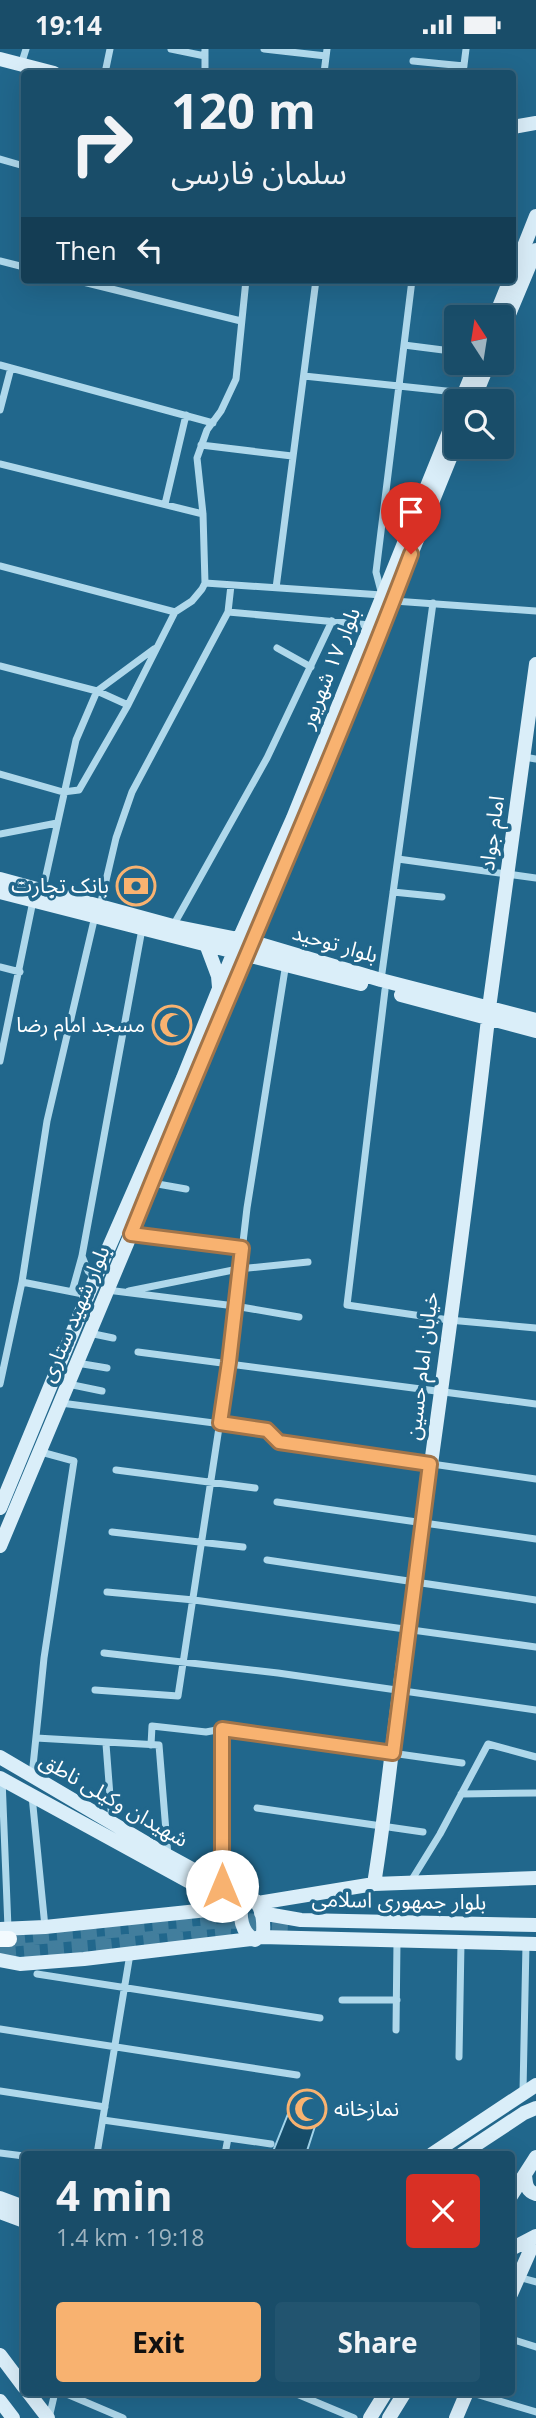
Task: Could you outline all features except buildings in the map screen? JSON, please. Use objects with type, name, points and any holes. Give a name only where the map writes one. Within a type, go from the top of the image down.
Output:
[{"type":"main road","points":[[0,59],[42,70]]},
{"type":"main road","points":[[516,126],[536,123]]},
{"type":"main road","points":[[516,266],[536,216]]},
{"type":"main road","points":[[513,305],[536,250]]},
{"type":"main road","points":[[500,305],[508,284]]},
{"type":"main road","name":"بلوار ۱۷ شهریور","points":[[260,908],[370,625],[388,598],[444,447]]},
{"type":"main road","name":"بلوار ۱۷ شهریور","points":[[244,946],[388,598],[449,459]]},
{"type":"main road","name":"امام جواد","points":[[489,1013],[508,874],[530,758],[536,664]]},
{"type":"main road","name":"بلوار توحید","points":[[0,879],[38,895],[97,911],[173,926],[209,939]]},
{"type":"main road","name":"بلوار توحید","points":[[0,892],[38,895]]},
{"type":"main road","points":[[219,987],[209,939],[260,908],[266,937],[278,958],[254,964],[238,978]]},
{"type":"main road","name":"بلوار توحید","points":[[97,911],[142,929],[244,946],[278,958],[489,1013],[536,1031]]},
{"type":"main road","name":"بلوار شهید ستاری","points":[[0,1546],[89,1333],[114,1291],[131,1234],[193,1079],[238,978],[244,946]]},
{"type":"main road","name":"بلوار شهید ستاری","points":[[0,1508],[219,987],[244,946]]},
{"type":"main road","name":"بلوار توحید","points":[[489,1013],[536,1020]]},
{"type":"main road","name":"خیابان امام حسین","points":[[374,1884],[489,1013]]},
{"type":"main road","name":"شهیدان وکیلی ناطق","points":[[0,1757],[250,1905]]},
{"type":"main road","name":"شهیدان وکیلی ناطق","points":[[1,1778],[221,1899],[250,1905]]},
{"type":"main road","points":[[250,1905],[374,1884],[536,1878]]},
{"type":"main road","points":[[180,1913],[188,1902],[190,1893],[185,1880]]},
{"type":"main road","points":[[250,1905],[264,1930],[256,1938],[244,1929],[250,1905]]},
{"type":"main road","name":"بلوار جمهوری اسلامی","points":[[4,1934],[45,1927],[250,1905],[281,1918],[536,1925]]},
{"type":"main road","points":[[216,1909],[233,1920],[231,1936],[224,1943]]},
{"type":"main road","points":[[281,1918],[273,1930],[277,1937],[281,1938]]},
{"type":"main road","name":"بلوار جمهوری اسلامی","points":[[0,1960],[20,1964],[130,1954],[256,1938],[531,1944]]},
{"type":"main road","points":[[437,2151],[536,2085]]},
{"type":"main road","points":[[467,2151],[536,2108]]},
{"type":"main road","points":[[515,2190],[536,2157]]},
{"type":"main road","points":[[525,2175],[530,2192],[536,2194]]},
{"type":"main road","points":[[0,2197],[21,2206]]},
{"type":"main road","points":[[0,2212],[21,2220]]},
{"type":"main road","points":[[515,2247],[536,2237]]},
{"type":"main road","points":[[515,2271],[536,2237]]},
{"type":"main road","points":[[0,2355],[6,2369],[21,2384]]},
{"type":"main road","points":[[32,2396],[48,2418]]},
{"type":"main road","points":[[370,2418],[384,2396]]},
{"type":"main road","points":[[389,2418],[403,2396]]},
{"type":"main road","points":[[456,2418],[466,2396]]},
{"type":"street","points":[[22,65],[26,49]]},
{"type":"street","points":[[106,70],[110,49]]},
{"type":"street","points":[[171,49],[205,52],[205,70]]},
{"type":"street","points":[[264,49],[326,52],[324,70]]},
{"type":"street","points":[[413,61],[463,70],[466,49]]},
{"type":"street","points":[[0,159],[21,165]]},
{"type":"street","points":[[0,261],[21,266]]},
{"type":"street","points":[[91,284],[241,321]]},
{"type":"street","points":[[0,775],[63,792],[79,790],[128,705],[175,612],[192,601],[202,589],[205,583],[203,514],[197,458],[201,445],[229,397],[236,379],[246,284]]},
{"type":"street","points":[[276,588],[316,284]]},
{"type":"street","points":[[388,598],[376,572],[412,284]]},
{"type":"street","points":[[404,345],[444,350]]},
{"type":"street","points":[[0,365],[213,423]]},
{"type":"street","points":[[0,409],[11,368]]},
{"type":"street","points":[[304,376],[398,386],[444,394]]},
{"type":"street","points":[[165,504],[186,415]]},
{"type":"street","points":[[201,445],[292,456]]},
{"type":"street","points":[[0,464],[203,514]]},
{"type":"street","points":[[0,566],[175,612]]},
{"type":"street","points":[[205,583],[536,611]]},
{"type":"street","points":[[0,1384],[22,1282],[47,1121],[118,830],[132,792],[228,612],[231,585]]},
{"type":"street","points":[[433,603],[393,892],[347,1305],[536,1328]]},
{"type":"street","points":[[228,612],[370,625]]},
{"type":"street","points":[[173,926],[267,758],[332,621]]},
{"type":"street","points":[[0,1061],[3,1033],[76,740],[97,691],[157,646]]},
{"type":"street","points":[[277,648],[311,667]]},
{"type":"street","points":[[0,666],[97,691],[128,705]]},
{"type":"street","points":[[0,834],[57,823]]},
{"type":"street","points":[[398,859],[536,878]]},
{"type":"street","points":[[393,892],[442,897]]},
{"type":"street","points":[[72,1292],[82,1256],[142,929]]},
{"type":"street","points":[[94,1691],[178,1696],[229,1362],[238,1269],[278,958]]},
{"type":"street","points":[[0,967],[20,972]]},
{"type":"street","points":[[152,1183],[186,1189]]},
{"type":"street","points":[[131,1234],[242,1248]]},
{"type":"street","points":[[82,1256],[88,1271],[96,1278]]},
{"type":"street","points":[[114,1291],[238,1269],[308,1262]]},
{"type":"street","points":[[22,1282],[88,1295]]},
{"type":"street","points":[[114,1291],[235,1305],[299,1317]]},
{"type":"street","points":[[89,1333],[113,1338]]},
{"type":"street","points":[[138,1352],[536,1404]]},
{"type":"street","points":[[77,1363],[107,1368]]},
{"type":"street","points":[[68,1384],[102,1391]]},
{"type":"street","points":[[61,1403],[267,1430],[279,1442],[536,1479]]},
{"type":"street","points":[[32,1777],[44,1658],[74,1461],[41,1452]]},
{"type":"street","points":[[116,1470],[255,1488]]},
{"type":"street","points":[[277,1502],[536,1539]]},
{"type":"street","points":[[112,1532],[243,1546]]},
{"type":"street","points":[[267,1560],[536,1600]]},
{"type":"street","points":[[107,1592],[194,1600],[536,1647]]},
{"type":"street","points":[[104,1653],[536,1710]]},
{"type":"street","points":[[168,1856],[152,1725],[206,1732],[222,1729],[462,1763]]},
{"type":"street","points":[[222,1729],[222,1886]]},
{"type":"street","points":[[36,1738],[155,1745]]},
{"type":"street","points":[[106,1744],[111,1822]]},
{"type":"street","points":[[411,1881],[488,1744],[536,1757]]},
{"type":"street","points":[[1,1778],[4,1934]]},
{"type":"street","points":[[461,1794],[536,1793]]},
{"type":"street","points":[[32,1796],[45,1927]]},
{"type":"street","points":[[257,1808],[423,1832]]},
{"type":"street","points":[[397,1941],[397,2030]]},
{"type":"street","points":[[459,2057],[461,1943]]},
{"type":"street","points":[[523,2095],[531,1944]]},
{"type":"street","points":[[98,2151],[130,1954]]},
{"type":"street","points":[[37,1974],[320,2018]]},
{"type":"street","points":[[342,2000],[397,2000]]},
{"type":"street","points":[[0,2029],[297,2075]]},
{"type":"street","points":[[0,2091],[105,2107]]},
{"type":"street","points":[[103,2120],[271,2144]]},
{"type":"street","points":[[226,2151],[228,2138]]},
{"type":"street","points":[[0,2153],[21,2156]]},
{"type":"street","points":[[515,2271],[536,2283]]},
{"type":"street","points":[[515,2340],[536,2347]]},
{"type":"street","points":[[48,2418],[54,2396]]},
{"type":"street","points":[[71,2396],[122,2418]]},
{"type":"street","points":[[302,2396],[354,2418]]},
{"type":"street","points":[[482,2396],[536,2412]]},
{"type":"water","points":[[288,2114],[316,2123],[307,2151],[273,2151]]},
{"type":"tunnel","points":[[9,1939],[225,1920],[296,1924]]},
{"type":"tunnel","points":[[0,1953],[226,1931],[257,1933]]},
{"type":"place","name":"بانک تجارت","points":[[136,886]]},
{"type":"place","name":"مسجد امام رضا","points":[[172,1025]]},
{"type":"place","name":"نمازخانه","points":[[307,2109]]},
{"type":"route","points":[[222,1886],[222,1729],[393,1753],[430,1464],[279,1442],[267,1430],[220,1423],[242,1248],[131,1234],[193,1079],[249,954],[411,554]]}]
